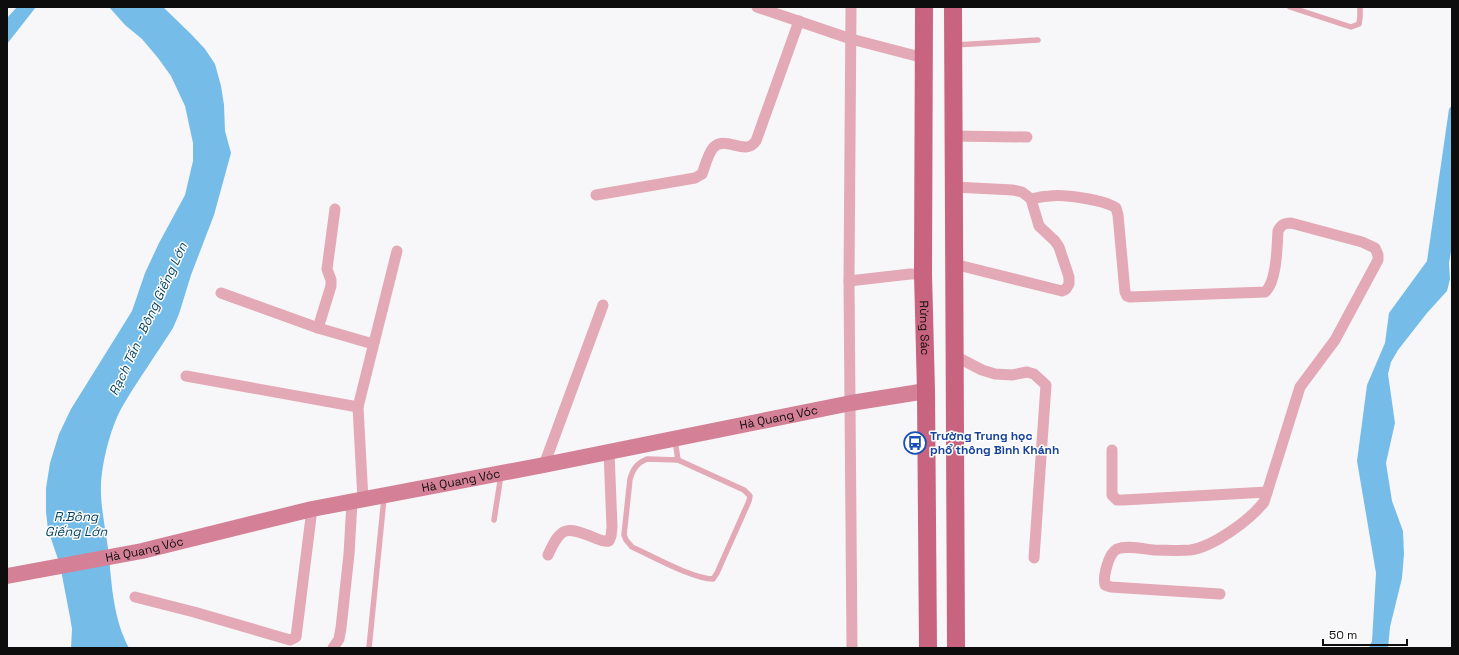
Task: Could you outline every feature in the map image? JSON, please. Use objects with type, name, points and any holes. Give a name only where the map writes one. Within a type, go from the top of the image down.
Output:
[{"type":"main road","name":"Rừng Sác","points":[[924,7],[917,56],[916,274],[922,392],[928,648]]},
{"type":"main road","points":[[953,7],[956,648]]},
{"type":"main road","points":[[922,392],[955,389]]},
{"type":"street","points":[[757,7],[851,39],[917,56]]},
{"type":"street","points":[[850,7],[849,281],[852,648]]},
{"type":"street","points":[[596,195],[696,178],[702,174],[713,148],[717,145],[721,143],[742,147],[753,146],[774,95],[799,21]]},
{"type":"street","points":[[954,136],[1027,136]]},
{"type":"street","points":[[954,187],[1013,190],[1022,192],[1031,199],[1039,226],[1055,241],[1059,247],[1069,277],[1069,284],[1066,289],[1062,291],[954,264]]},
{"type":"street","points":[[1031,199],[1060,196],[1108,203],[1116,208],[1118,215],[1125,292],[1127,296],[1130,297],[1265,292],[1269,288],[1273,274],[1278,231],[1285,223],[1362,242],[1375,248],[1378,255],[1378,260],[1335,340],[1300,387],[1264,502],[1258,509],[1218,540],[1205,546],[1191,550],[1169,551],[1124,548],[1117,550],[1111,555],[1104,580],[1105,585],[1111,587],[1220,594]]},
{"type":"street","points":[[318,328],[331,286],[331,280],[327,269],[335,208]]},
{"type":"street","points":[[333,648],[339,639],[341,628],[349,554],[358,501],[358,407],[398,251]]},
{"type":"street","points":[[849,281],[916,274]]},
{"type":"street","points":[[221,293],[318,328],[373,344]]},
{"type":"street","points":[[544,465],[603,305]]},
{"type":"street","points":[[955,356],[982,370],[995,374],[1012,375],[1027,372],[1034,374],[1046,385],[1034,558]]},
{"type":"street","points":[[186,376],[358,407]]},
{"type":"street","name":"Hà Quang Vóc","points":[[10,575],[142,551],[312,509],[544,465],[851,403],[922,392]]},
{"type":"street","points":[[1112,450],[1112,496],[1117,500],[1267,492]]},
{"type":"street","points":[[548,555],[552,544],[560,533],[566,530],[578,531],[604,542],[609,541],[612,527],[609,452]]},
{"type":"street","points":[[135,597],[194,612],[290,640],[293,639],[296,636],[312,509]]},
{"type":"lane","points":[[1290,7],[1351,27],[1359,24],[1360,7]]},
{"type":"lane","points":[[953,45],[1038,40]]},
{"type":"lane","points":[[675,439],[678,460]]},
{"type":"lane","points":[[647,459],[678,460],[744,490],[750,496],[717,573],[712,579],[694,575],[632,547],[624,535],[632,470],[640,462],[647,459]]},
{"type":"lane","points":[[494,520],[501,473]]},
{"type":"lane","points":[[369,648],[384,496]]},
{"type":"water","points":[[17,7],[36,7],[7,44],[7,18]]},
{"type":"water","name":"R.Bông Giếng Lớn","points":[[109,7],[163,7],[205,49],[215,64],[221,86],[224,105],[225,131],[231,153],[214,215],[191,275],[179,314],[173,328],[133,388],[121,409],[113,426],[105,456],[101,494],[113,592],[120,626],[129,648],[71,648],[72,629],[60,565],[48,530],[46,488],[50,463],[59,434],[71,409],[132,311],[145,273],[159,243],[185,195],[193,161],[193,143],[185,106],[171,76],[142,39],[125,25]]},
{"type":"water","points":[[1452,105],[1452,246],[1449,263],[1450,279],[1447,291],[1427,313],[1398,350],[1391,362],[1388,374],[1395,423],[1386,463],[1392,501],[1403,531],[1404,554],[1402,578],[1390,627],[1388,648],[1369,648],[1372,641],[1376,573],[1357,461],[1367,385],[1385,343],[1389,313],[1427,261],[1449,109]]},
{"type":"place","name":"Trường Trung học phổ thông Bình Khánh","points":[[915,443]]},
{"type":"water label","name":"Rạch Tấn - Bông Giếng Lớn","points":[[148,319]]}]
